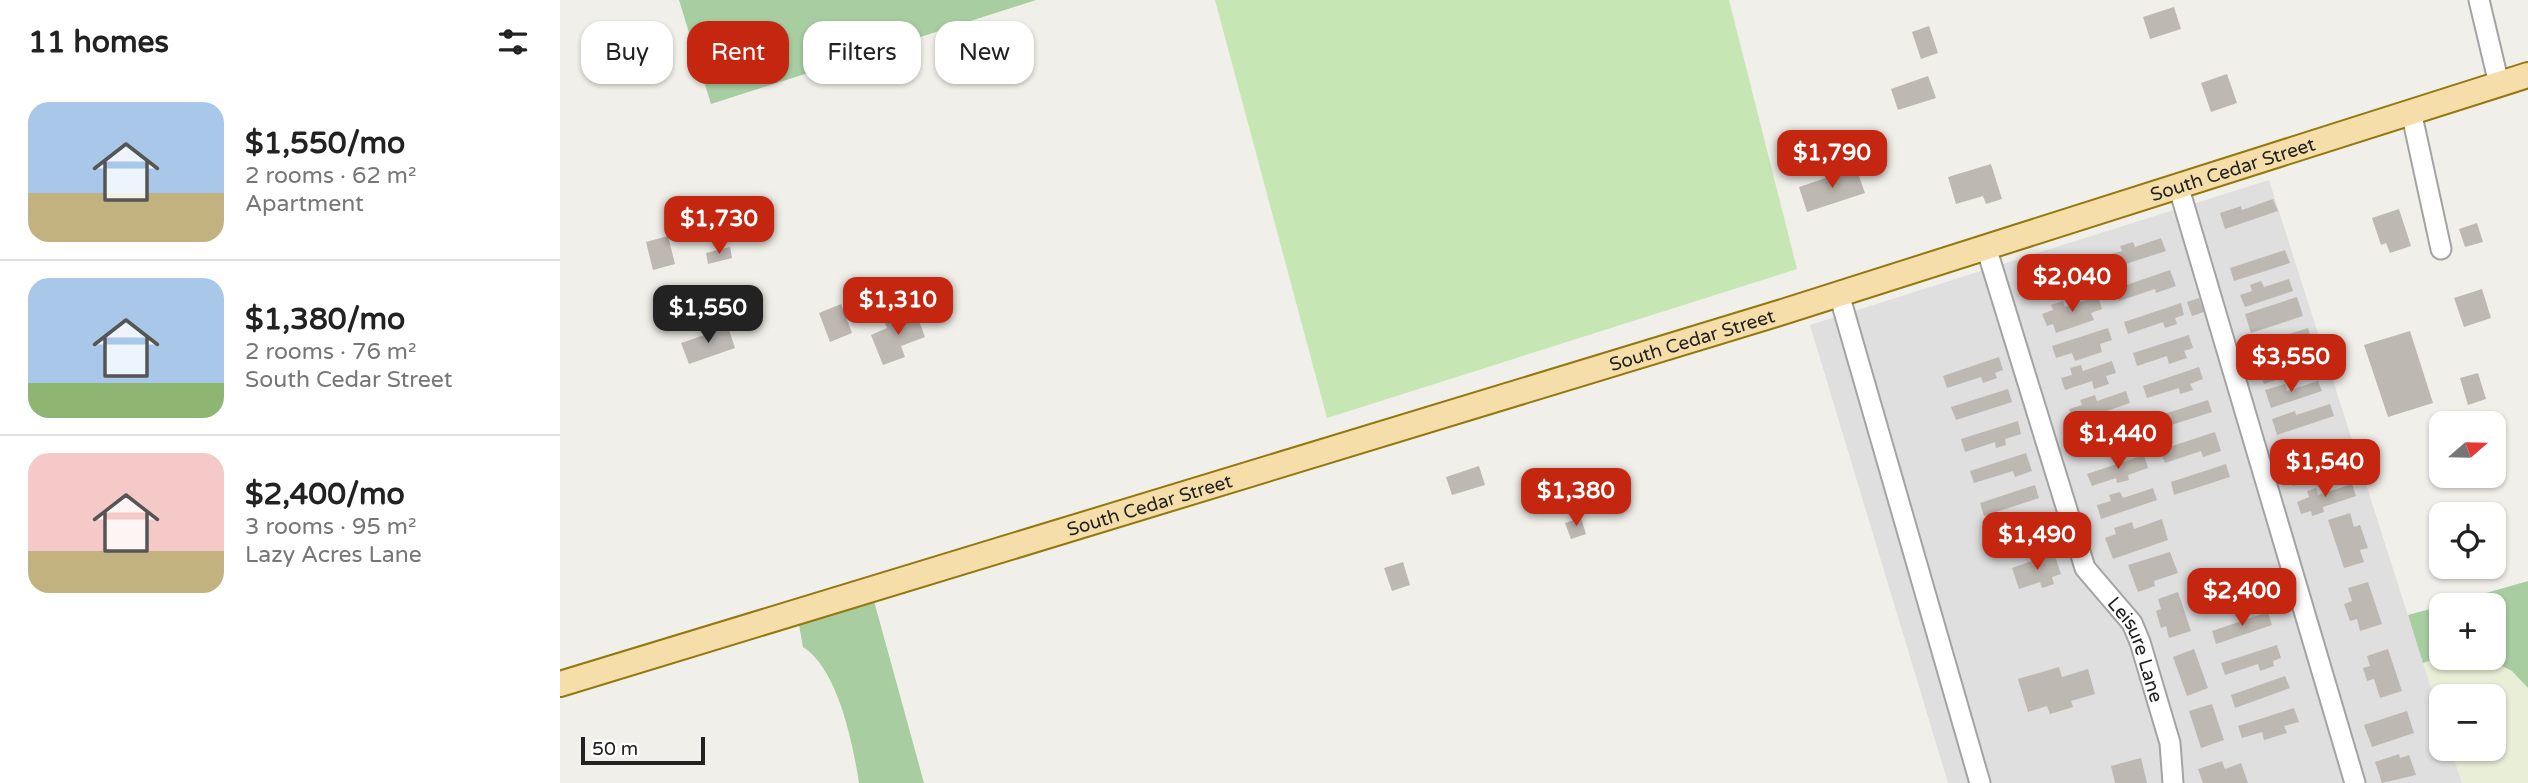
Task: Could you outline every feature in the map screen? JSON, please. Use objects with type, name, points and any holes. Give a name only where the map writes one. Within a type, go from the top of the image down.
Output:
[{"type":"main road","name":"South Cedar Street","points":[[560,684],[1839,294],[2528,75]]},
{"type":"street","points":[[2479,0],[2499,84]]},
{"type":"street","points":[[2411,111],[2441,249]]},
{"type":"street","points":[[2178,185],[2355,783]]},
{"type":"street","name":"Leisure Lane","points":[[1986,247],[2085,568],[2132,623],[2140,642],[2170,743],[2173,783]]},
{"type":"street","points":[[1839,294],[1980,783]]},
{"type":"shaded area","points":[[2269,180],[2430,684],[2429,761],[2455,761],[2462,783],[1948,783],[1810,325]]},
{"type":"green space","points":[[679,0],[1036,0],[970,21],[935,21],[935,32],[921,37],[921,21],[803,21],[803,75],[789,79],[789,21],[687,21],[687,26]]},
{"type":"green space","points":[[1215,0],[1729,0],[1797,269],[1327,418]]},
{"type":"green space","points":[[705,84],[774,84],[711,104]]},
{"type":"green space","points":[[2528,581],[2528,688],[2506,668],[2506,593],[2486,593]]},
{"type":"green space","points":[[874,601],[924,783],[859,783],[853,748],[835,689],[826,672],[803,647],[799,625]]},
{"type":"green space","points":[[2429,609],[2429,661],[2423,663],[2408,615]]},
{"type":"green space","points":[[2429,661],[2429,670],[2506,668],[2528,688],[2528,783],[2462,783],[2455,761],[2506,761],[2506,684],[2430,684],[2423,663]]},
{"type":"building","points":[[2174,7],[2181,29],[2150,39],[2143,17]]},
{"type":"building","points":[[1929,26],[1938,53],[1921,59],[1912,32]]},
{"type":"building","points":[[2227,74],[2237,103],[2211,112],[2201,83]]},
{"type":"building","points":[[1928,76],[1936,98],[1898,110],[1891,89]]},
{"type":"building","points":[[1991,164],[2002,199],[1986,204],[1983,196],[1956,204],[1948,177]]},
{"type":"building","points":[[1856,168],[1865,193],[1807,212],[1799,187]]},
{"type":"building","points":[[2273,199],[2278,211],[2225,229],[2220,213],[2241,206],[2242,210]]},
{"type":"building","points":[[2399,209],[2411,246],[2390,253],[2386,243],[2381,245],[2372,218]]},
{"type":"building","points":[[2477,223],[2483,242],[2465,247],[2459,229]]},
{"type":"building","points":[[668,236],[675,264],[653,270],[646,242]]},
{"type":"building","points":[[2161,238],[2166,251],[2110,269],[2105,256],[2122,251],[2120,246],[2133,242],[2135,247]]},
{"type":"building","points":[[730,247],[732,258],[708,264],[706,253]]},
{"type":"building","points":[[2285,250],[2290,263],[2234,281],[2230,268]]},
{"type":"building","points":[[2170,270],[2176,286],[2156,293],[2155,289],[2119,301],[2115,289]]},
{"type":"building","points":[[2289,279],[2293,291],[2245,307],[2240,295],[2252,291],[2250,285],[2261,281],[2264,287]]},
{"type":"building","points":[[2482,289],[2491,318],[2464,327],[2454,298]]},
{"type":"building","points":[[2098,296],[2102,309],[2091,313],[2094,320],[2056,333],[2053,324],[2047,326],[2042,314],[2053,310],[2051,305],[2063,301],[2065,307]]},
{"type":"building","points":[[2297,297],[2303,316],[2251,333],[2245,314]]},
{"type":"building","points":[[2199,298],[2204,312],[2192,316],[2187,302]]},
{"type":"building","points":[[2181,303],[2184,315],[2175,318],[2177,324],[2165,328],[2163,322],[2128,334],[2124,322]]},
{"type":"building","points":[[841,304],[852,333],[830,342],[819,313]]},
{"type":"building","points":[[915,310],[925,337],[901,346],[905,357],[883,365],[871,335],[887,328],[885,323]]},
{"type":"building","points":[[728,327],[735,348],[689,364],[681,343]]},
{"type":"building","points":[[2108,328],[2112,340],[2100,344],[2102,352],[2075,361],[2072,353],[2056,358],[2052,346]]},
{"type":"building","points":[[2308,328],[2312,340],[2259,358],[2254,342],[2273,335],[2274,339]]},
{"type":"building","points":[[2410,331],[2433,403],[2388,417],[2364,345]]},
{"type":"building","points":[[2189,335],[2193,348],[2184,351],[2187,358],[2169,364],[2167,356],[2137,366],[2133,353]]},
{"type":"building","points":[[2315,351],[2320,365],[2264,384],[2260,372],[2268,369],[2267,367]]},
{"type":"building","points":[[1999,357],[2003,370],[1995,373],[1997,378],[1983,383],[1981,377],[1947,388],[1943,376]]},
{"type":"building","points":[[2112,361],[2116,373],[2106,376],[2109,384],[2094,389],[2092,381],[2065,390],[2061,378],[2072,375],[2070,368],[2081,365],[2083,371]]},
{"type":"building","points":[[2199,367],[2203,379],[2190,384],[2193,390],[2180,394],[2179,388],[2147,398],[2143,386]]},
{"type":"building","points":[[2478,373],[2486,399],[2468,405],[2460,378]]},
{"type":"building","points":[[2318,381],[2322,391],[2271,408],[2265,390],[2285,384],[2287,391]]},
{"type":"building","points":[[2008,389],[2012,402],[1956,420],[1951,407]]},
{"type":"building","points":[[2126,391],[2130,403],[2074,422],[2069,409],[2082,405],[2080,400],[2095,395],[2097,401]]},
{"type":"building","points":[[2208,400],[2212,412],[2156,430],[2152,418]]},
{"type":"building","points":[[2330,404],[2334,416],[2277,435],[2272,419],[2295,411],[2296,415]]},
{"type":"building","points":[[2018,421],[2021,434],[2005,439],[2006,445],[1996,448],[1995,442],[1965,452],[1961,439]]},
{"type":"building","points":[[2132,424],[2137,437],[2083,455],[2079,442],[2090,438],[2089,432],[2100,429],[2101,435]]},
{"type":"building","points":[[2215,432],[2221,451],[2203,457],[2201,451],[2165,463],[2160,450]]},
{"type":"building","points":[[2026,453],[2032,471],[2015,477],[2013,471],[1974,483],[1970,471]]},
{"type":"building","points":[[2144,455],[2148,468],[2128,475],[2129,480],[2117,483],[2116,478],[2092,486],[2087,474]]},
{"type":"building","points":[[2344,455],[2349,468],[2293,486],[2287,467],[2310,459],[2312,466]]},
{"type":"building","points":[[2226,464],[2230,477],[2174,495],[2171,482]]},
{"type":"building","points":[[1479,466],[1485,485],[1452,495],[1446,477]]},
{"type":"building","points":[[2352,484],[2356,496],[2323,507],[2324,512],[2312,516],[2311,511],[2301,514],[2297,502],[2309,497],[2307,491],[2316,488],[2318,495]]},
{"type":"building","points":[[2035,485],[2039,498],[1984,516],[1980,503]]},
{"type":"building","points":[[2153,488],[2157,500],[2101,519],[2097,505],[2111,501],[2109,495],[2120,492],[2123,498]]},
{"type":"building","points":[[2350,513],[2354,527],[2360,525],[2368,548],[2360,550],[2364,562],[2344,568],[2328,520]]},
{"type":"building","points":[[1581,518],[1586,534],[1571,539],[1565,523]]},
{"type":"building","points":[[2044,518],[2049,536],[2027,543],[2025,537],[1997,546],[1993,534]]},
{"type":"building","points":[[2162,519],[2168,540],[2113,559],[2105,538],[2116,534],[2114,528],[2132,522],[2134,529]]},
{"type":"building","points":[[2170,552],[2178,573],[2154,581],[2155,586],[2138,592],[2128,565]]},
{"type":"building","points":[[2054,553],[2061,574],[2052,577],[2054,584],[2042,588],[2040,582],[2019,589],[2012,568]]},
{"type":"building","points":[[1403,562],[1410,585],[1392,591],[1384,568]]},
{"type":"building","points":[[2259,581],[2264,597],[2206,611],[2202,599]]},
{"type":"building","points":[[2368,582],[2382,624],[2360,631],[2357,619],[2350,621],[2344,604],[2352,601],[2348,588]]},
{"type":"building","points":[[2178,592],[2191,631],[2169,638],[2166,626],[2161,628],[2156,611],[2161,609],[2158,599]]},
{"type":"building","points":[[2268,612],[2272,625],[2216,644],[2212,631]]},
{"type":"building","points":[[2277,645],[2281,658],[2273,661],[2274,666],[2260,671],[2258,664],[2225,675],[2221,663]]},
{"type":"building","points":[[2194,649],[2208,688],[2187,696],[2173,657]]},
{"type":"building","points":[[2388,649],[2402,691],[2380,698],[2374,679],[2367,681],[2363,668],[2370,666],[2367,656]]},
{"type":"building","points":[[2059,667],[2062,677],[2088,669],[2095,694],[2071,701],[2073,707],[2050,714],[2047,706],[2028,712],[2018,679]]},
{"type":"building","points":[[2285,676],[2290,688],[2235,708],[2231,695]]},
{"type":"building","points":[[2212,704],[2224,740],[2201,748],[2189,711]]},
{"type":"building","points":[[2294,708],[2299,722],[2284,726],[2287,733],[2264,740],[2262,732],[2242,738],[2238,726]]},
{"type":"building","points":[[2407,711],[2414,733],[2372,747],[2364,725]]},
{"type":"building","points":[[2399,754],[2400,758],[2409,755],[2416,775],[2382,783],[2375,762]]},
{"type":"building","points":[[2141,758],[2147,783],[2115,783],[2111,766]]},
{"type":"building","points":[[2222,761],[2225,769],[2241,763],[2248,783],[2203,783],[2198,769]]}]
